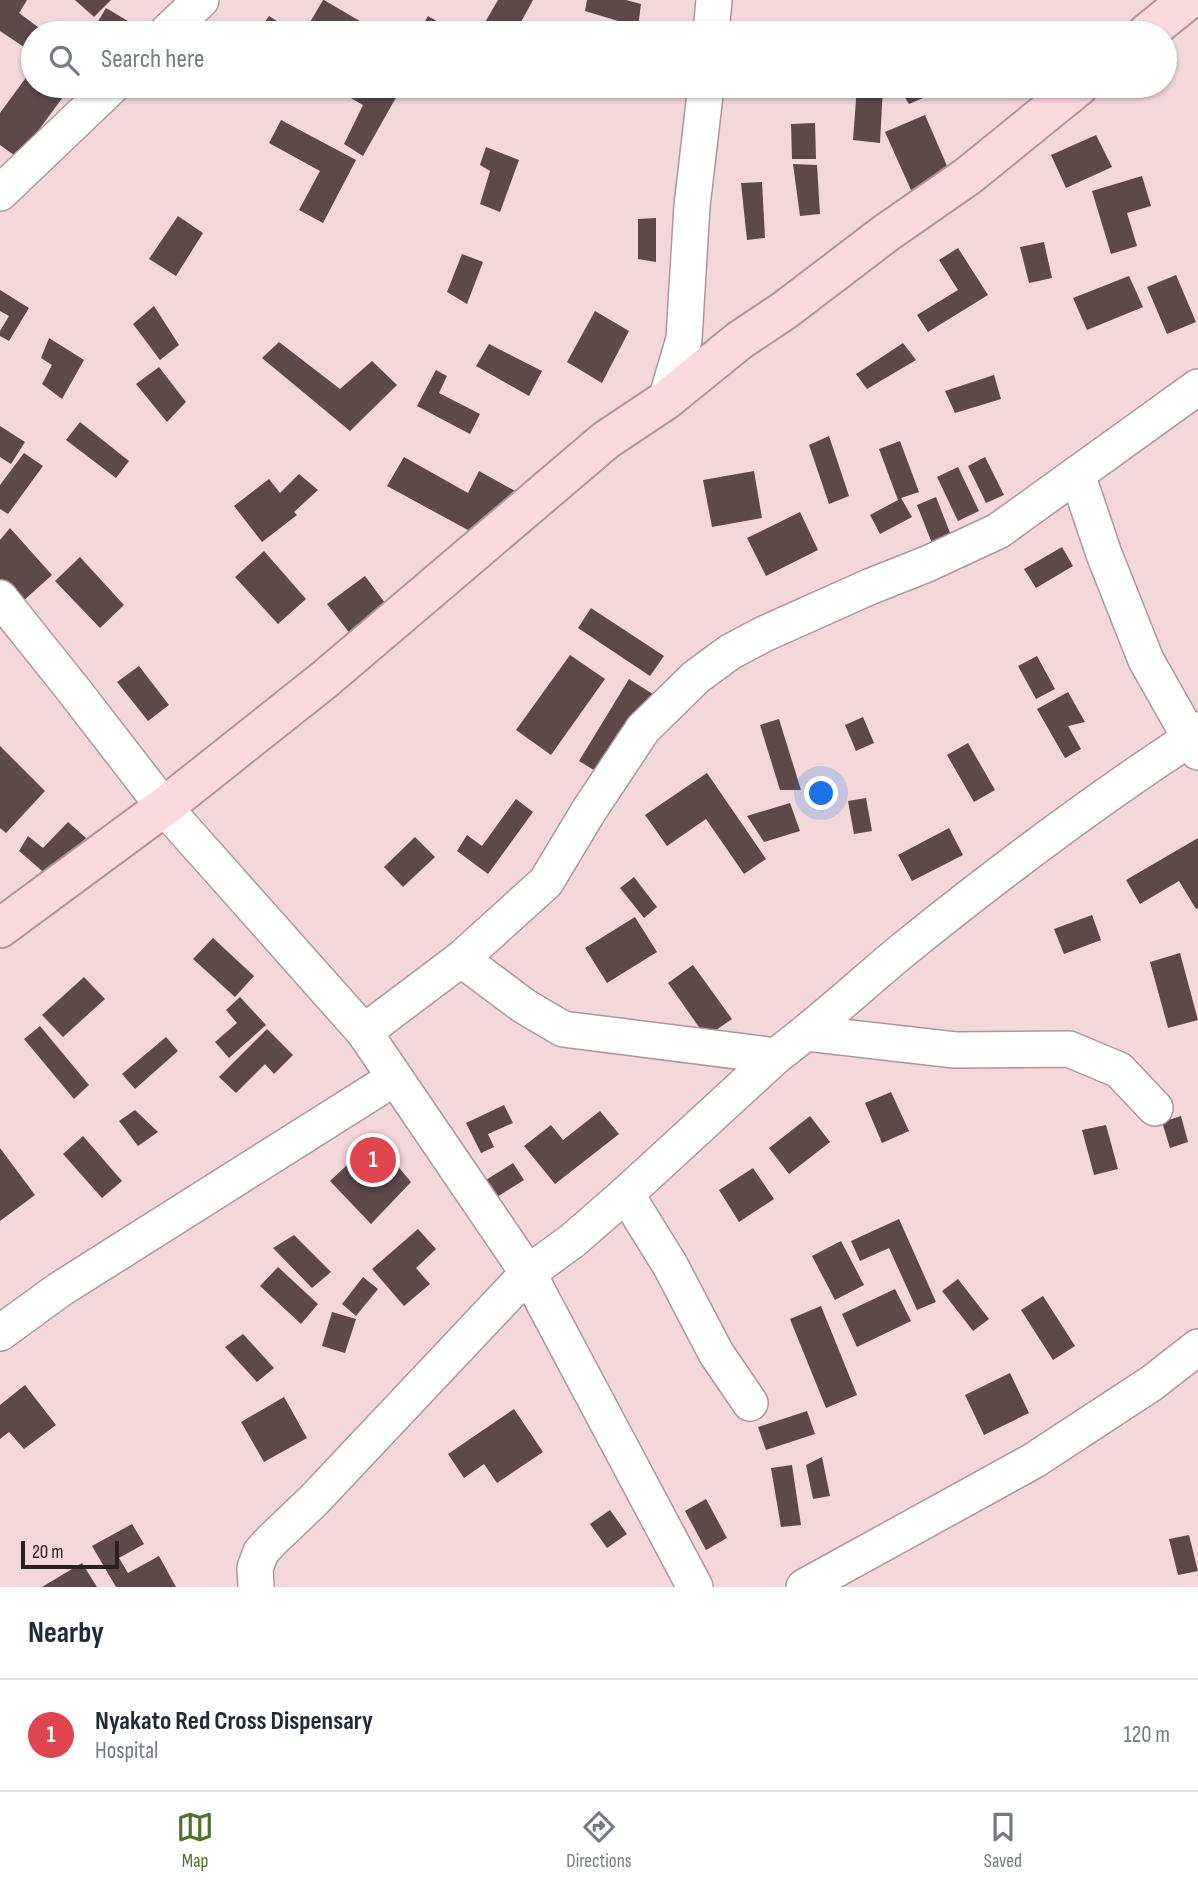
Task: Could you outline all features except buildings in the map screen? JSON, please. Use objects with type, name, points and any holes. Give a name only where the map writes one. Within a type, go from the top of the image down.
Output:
[{"type":"street","points":[[179,21],[201,0]]},
{"type":"street","points":[[712,21],[715,0]]},
{"type":"street","points":[[1162,21],[1188,0]]},
{"type":"street","points":[[0,193],[99,98]]},
{"type":"street","points":[[666,400],[684,339],[692,206],[705,98]]},
{"type":"street","points":[[0,928],[164,807],[324,680],[606,440],[666,400],[740,341],[968,176],[1064,98]]},
{"type":"street","points":[[364,1032],[461,960],[546,882],[643,729],[696,677],[730,652],[764,634],[998,531],[1198,387]]},
{"type":"street","points":[[256,1587],[255,1568],[261,1552],[271,1540],[313,1501],[528,1273],[572,1241],[776,1056],[807,1033],[903,950],[1061,826],[1196,740],[1146,660],[1104,554],[1077,474]]},
{"type":"street","points":[[0,598],[164,807],[364,1032],[393,1079],[528,1273],[695,1587]]},
{"type":"street","points":[[461,960],[524,1006],[563,1029],[776,1056]]},
{"type":"street","points":[[807,1033],[955,1050],[1069,1049],[1119,1070],[1156,1108]]},
{"type":"street","points":[[0,1333],[59,1290],[104,1264],[201,1198],[290,1146],[393,1079]]},
{"type":"street","points":[[626,1194],[670,1265],[716,1353],[750,1403]]},
{"type":"street","points":[[804,1587],[1033,1461],[1152,1383],[1198,1347]]},
{"type":"place","name":"Nyakato Red Cross Dispensary","points":[[373,1160]]}]
